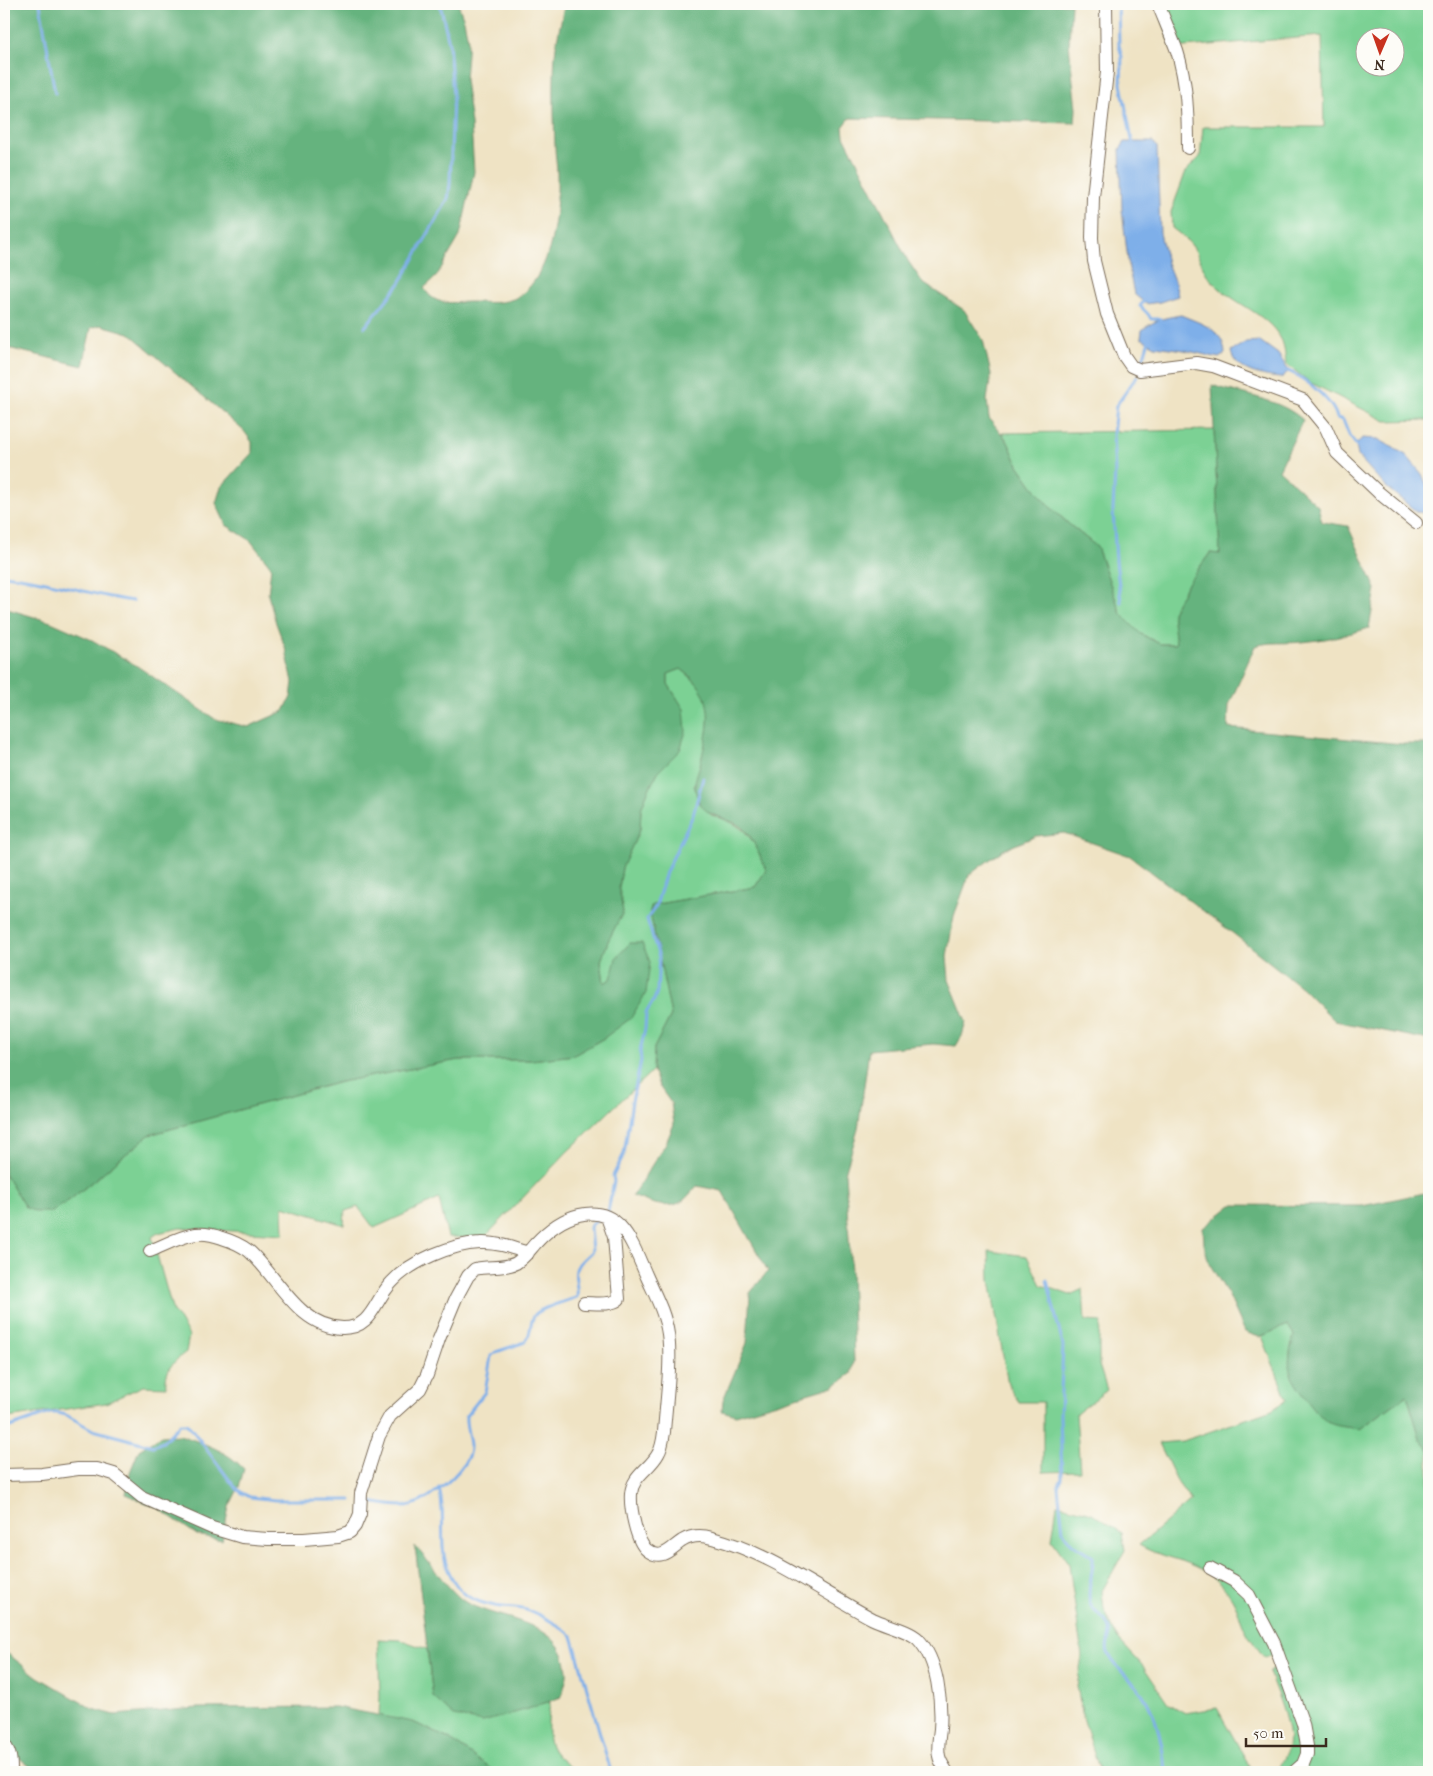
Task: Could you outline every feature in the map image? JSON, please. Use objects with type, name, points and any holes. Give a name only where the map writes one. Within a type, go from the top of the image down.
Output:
[{"type":"street","points":[[1106,4],[1107,72],[1093,197],[1092,238],[1094,261],[1107,314],[1124,356],[1131,366],[1140,370],[1196,363],[1213,366],[1303,400],[1326,428],[1337,453],[1378,492],[1416,523]]},
{"type":"street","points":[[1158,4],[1177,52],[1183,76],[1188,148]]},
{"type":"street","points":[[4,1475],[42,1474],[78,1468],[97,1469],[114,1474],[142,1497],[212,1528],[242,1536],[268,1539],[304,1539],[338,1536],[350,1532],[360,1514],[361,1493],[380,1436],[390,1416],[420,1389],[465,1280],[475,1269],[510,1266],[517,1262],[548,1232],[571,1217],[593,1213],[607,1217],[621,1227],[634,1245],[661,1308],[668,1335],[669,1354],[662,1444],[658,1454],[634,1482],[631,1494],[634,1520],[640,1544],[653,1554],[663,1555],[682,1541],[691,1537],[700,1536],[720,1541],[782,1567],[866,1615],[917,1638],[925,1649],[936,1679],[940,1704],[938,1755],[947,1772]]},
{"type":"street","points":[[584,1303],[611,1303],[616,1302],[618,1299],[614,1237],[607,1217]]},
{"type":"street","points":[[150,1251],[196,1234],[212,1234],[238,1244],[249,1251],[296,1305],[310,1318],[325,1325],[341,1328],[354,1327],[363,1323],[380,1296],[399,1274],[437,1254],[480,1243],[496,1244],[528,1253]]},
{"type":"street","points":[[1210,1568],[1234,1580],[1250,1595],[1274,1643],[1303,1724],[1307,1746],[1302,1764],[1294,1772]]},
{"type":"street","points":[[4,1744],[9,1750],[12,1761],[11,1772]]},
{"type":"green space","points":[[4,4],[458,4],[468,40],[465,80],[471,124],[474,172],[460,236],[436,277],[424,288],[428,294],[438,301],[450,303],[495,302],[514,299],[531,285],[547,257],[552,240],[556,205],[555,55],[563,10],[567,4],[1071,4],[1069,44],[1076,109],[1075,123],[850,118],[843,127],[844,136],[908,261],[923,283],[964,310],[983,340],[991,374],[987,400],[989,418],[1008,442],[1018,465],[1049,506],[1097,547],[1121,614],[1141,634],[1160,644],[1176,644],[1172,612],[1186,586],[1210,553],[1220,554],[1212,385],[1271,402],[1283,407],[1303,420],[1279,470],[1318,506],[1322,522],[1348,526],[1376,589],[1369,628],[1319,640],[1255,646],[1229,705],[1228,728],[1404,744],[1429,744],[1429,1040],[1335,1021],[1302,988],[1130,856],[1064,833],[1036,836],[1003,850],[969,875],[954,916],[947,956],[949,980],[966,1022],[962,1036],[956,1046],[933,1044],[869,1050],[858,1129],[845,1173],[854,1362],[851,1374],[834,1386],[736,1415],[722,1411],[723,1400],[747,1343],[750,1293],[768,1271],[722,1191],[697,1186],[682,1202],[667,1206],[632,1196],[666,1143],[674,1124],[671,1103],[659,1086],[653,1070],[654,1048],[671,1015],[650,912],[652,905],[755,887],[766,870],[756,847],[746,831],[706,811],[701,806],[695,782],[706,737],[708,712],[701,690],[693,679],[681,669],[668,674],[668,684],[684,709],[686,731],[680,750],[658,772],[641,809],[640,829],[622,868],[619,888],[623,912],[608,941],[601,961],[604,983],[611,979],[616,958],[630,943],[642,943],[650,962],[646,993],[631,1018],[604,1038],[574,1055],[531,1060],[458,1060],[340,1082],[149,1135],[71,1199],[51,1212],[35,1212],[25,1207],[4,1173],[4,608],[51,622],[92,640],[137,666],[215,719],[248,727],[284,711],[291,697],[293,682],[286,650],[268,595],[271,567],[250,540],[226,525],[216,503],[221,487],[252,453],[252,442],[244,431],[129,333],[101,325],[91,328],[83,366],[4,347]]},
{"type":"green space","points":[[1158,4],[1429,4],[1429,420],[1386,421],[1311,383],[1286,364],[1283,344],[1275,330],[1266,321],[1223,292],[1205,271],[1191,245],[1172,228],[1171,212],[1186,171],[1200,157],[1203,127],[1324,127],[1322,36],[1172,48]]},
{"type":"green space","points":[[1214,430],[1220,554],[1210,553],[1186,586],[1172,612],[1176,644],[1160,644],[1141,634],[1121,614],[1097,547],[1049,506],[1018,465],[1002,433]]},
{"type":"green space","points":[[681,669],[700,687],[707,701],[707,732],[694,786],[711,815],[733,823],[747,834],[757,849],[766,870],[755,887],[652,905],[650,912],[671,1015],[654,1048],[653,1070],[567,1152],[484,1238],[448,1237],[439,1199],[374,1228],[358,1207],[345,1211],[344,1225],[283,1206],[284,1234],[180,1228],[158,1233],[152,1237],[173,1312],[189,1336],[186,1352],[168,1371],[166,1387],[143,1386],[106,1403],[8,1418],[4,1375],[6,1302],[4,1301],[4,1173],[25,1207],[51,1212],[71,1199],[149,1135],[340,1082],[458,1060],[531,1060],[574,1055],[604,1038],[611,979],[604,983],[601,961],[608,941],[623,912],[619,888],[622,868],[640,829],[641,809],[658,772],[680,750],[677,698],[668,684],[668,674]]},
{"type":"green space","points":[[1429,1192],[1429,1450],[1420,1438],[1407,1395],[1360,1429],[1326,1421],[1312,1406],[1291,1374],[1289,1360],[1294,1335],[1288,1325],[1259,1337],[1245,1332],[1229,1296],[1209,1263],[1204,1244],[1203,1228],[1232,1205],[1362,1206]]},
{"type":"green space","points":[[989,1251],[1027,1256],[1041,1285],[1070,1295],[1083,1289],[1085,1321],[1101,1322],[1099,1365],[1107,1390],[1076,1414],[1080,1471],[1043,1472],[1043,1402],[1019,1402],[1008,1385],[990,1280]]},
{"type":"green space","points":[[1288,1325],[1294,1335],[1289,1360],[1291,1374],[1308,1400],[1325,1419],[1337,1425],[1360,1429],[1407,1395],[1420,1438],[1429,1450],[1429,1772],[1278,1772],[1288,1747],[1289,1739],[1286,1720],[1269,1672],[1278,1664],[1273,1655],[1265,1658],[1245,1629],[1232,1598],[1214,1578],[1197,1567],[1139,1545],[1191,1501],[1178,1483],[1159,1443],[1183,1441],[1272,1410],[1287,1400],[1262,1336]]},
{"type":"green space","points":[[180,1435],[222,1452],[244,1469],[239,1487],[229,1507],[222,1540],[197,1535],[158,1508],[126,1494],[130,1472],[139,1450],[161,1436]]},
{"type":"green space","points":[[1057,1504],[1092,1513],[1122,1533],[1125,1550],[1102,1591],[1104,1609],[1117,1638],[1143,1666],[1168,1703],[1185,1713],[1217,1708],[1253,1772],[1100,1772],[1083,1717],[1077,1687],[1082,1656],[1069,1564],[1052,1540]]},
{"type":"green space","points":[[415,1546],[461,1599],[481,1609],[529,1625],[555,1641],[563,1654],[567,1671],[561,1697],[483,1722],[454,1716],[433,1697]]},
{"type":"green space","points":[[378,1639],[401,1640],[427,1649],[433,1697],[528,1709],[550,1701],[548,1718],[549,1741],[559,1757],[577,1772],[495,1772],[449,1739],[413,1722],[379,1717]]},
{"type":"green space","points":[[4,1651],[38,1677],[93,1709],[115,1715],[198,1708],[336,1707],[413,1722],[449,1739],[495,1772],[37,1772],[4,1746]]},
{"type":"water","points":[[1125,142],[1153,142],[1157,147],[1160,233],[1167,263],[1178,296],[1160,302],[1146,304],[1134,294],[1122,210],[1120,149]]},
{"type":"water","points":[[1181,315],[1210,328],[1216,333],[1224,346],[1225,354],[1219,358],[1155,346],[1141,338],[1142,330],[1152,323]]},
{"type":"water","points":[[1260,341],[1278,354],[1289,371],[1281,378],[1251,372],[1237,364],[1233,358],[1231,351],[1246,342]]},
{"type":"water","points":[[1362,438],[1378,439],[1406,455],[1422,474],[1429,491],[1429,511],[1426,513],[1417,512],[1386,487],[1358,456],[1356,445]]},
{"type":"waterway","points":[[40,4],[55,93]]},
{"type":"waterway","points":[[365,327],[400,283],[448,199],[453,96],[449,43],[440,4]]},
{"type":"waterway","points":[[1118,4],[1119,45],[1122,57],[1121,84],[1133,145]]},
{"type":"waterway","points":[[1143,298],[1144,301],[1140,306],[1151,319],[1160,319]]},
{"type":"waterway","points":[[1141,366],[1149,340]]},
{"type":"waterway","points":[[1285,370],[1300,377],[1323,396],[1330,404],[1337,418],[1343,420],[1349,435],[1357,446]]},
{"type":"waterway","points":[[1121,602],[1113,510],[1115,471],[1113,435],[1116,406],[1137,376]]},
{"type":"waterway","points":[[1424,510],[1429,518]]},
{"type":"waterway","points":[[4,575],[37,580],[133,601]]},
{"type":"waterway","points":[[608,1212],[614,1181],[613,1176],[624,1154],[632,1101],[641,1061],[640,1051],[645,1029],[646,1013],[657,992],[659,957],[647,919],[656,906],[666,872],[693,815],[703,778]]},
{"type":"waterway","points":[[370,1502],[397,1506],[412,1505],[439,1490],[457,1473],[464,1464],[470,1447],[466,1416],[485,1392],[491,1356],[496,1352],[525,1342],[529,1336],[532,1319],[537,1313],[547,1307],[577,1297],[576,1269],[592,1251],[590,1228],[599,1219]]},
{"type":"waterway","points":[[1047,1280],[1063,1346],[1060,1415],[1062,1478],[1058,1486],[1063,1531],[1072,1542],[1093,1557],[1089,1592],[1090,1603],[1094,1610],[1106,1621],[1110,1629],[1107,1645],[1109,1655],[1118,1668],[1137,1687],[1150,1706],[1161,1738],[1165,1772]]},
{"type":"waterway","points":[[4,1429],[50,1413],[58,1413],[66,1415],[93,1430],[153,1446],[163,1442],[180,1424],[186,1424],[234,1486],[250,1497],[275,1500],[351,1500]]},
{"type":"waterway","points":[[439,1488],[445,1562],[453,1580],[462,1592],[480,1602],[498,1607],[522,1609],[534,1613],[556,1624],[572,1636],[611,1772]]}]
